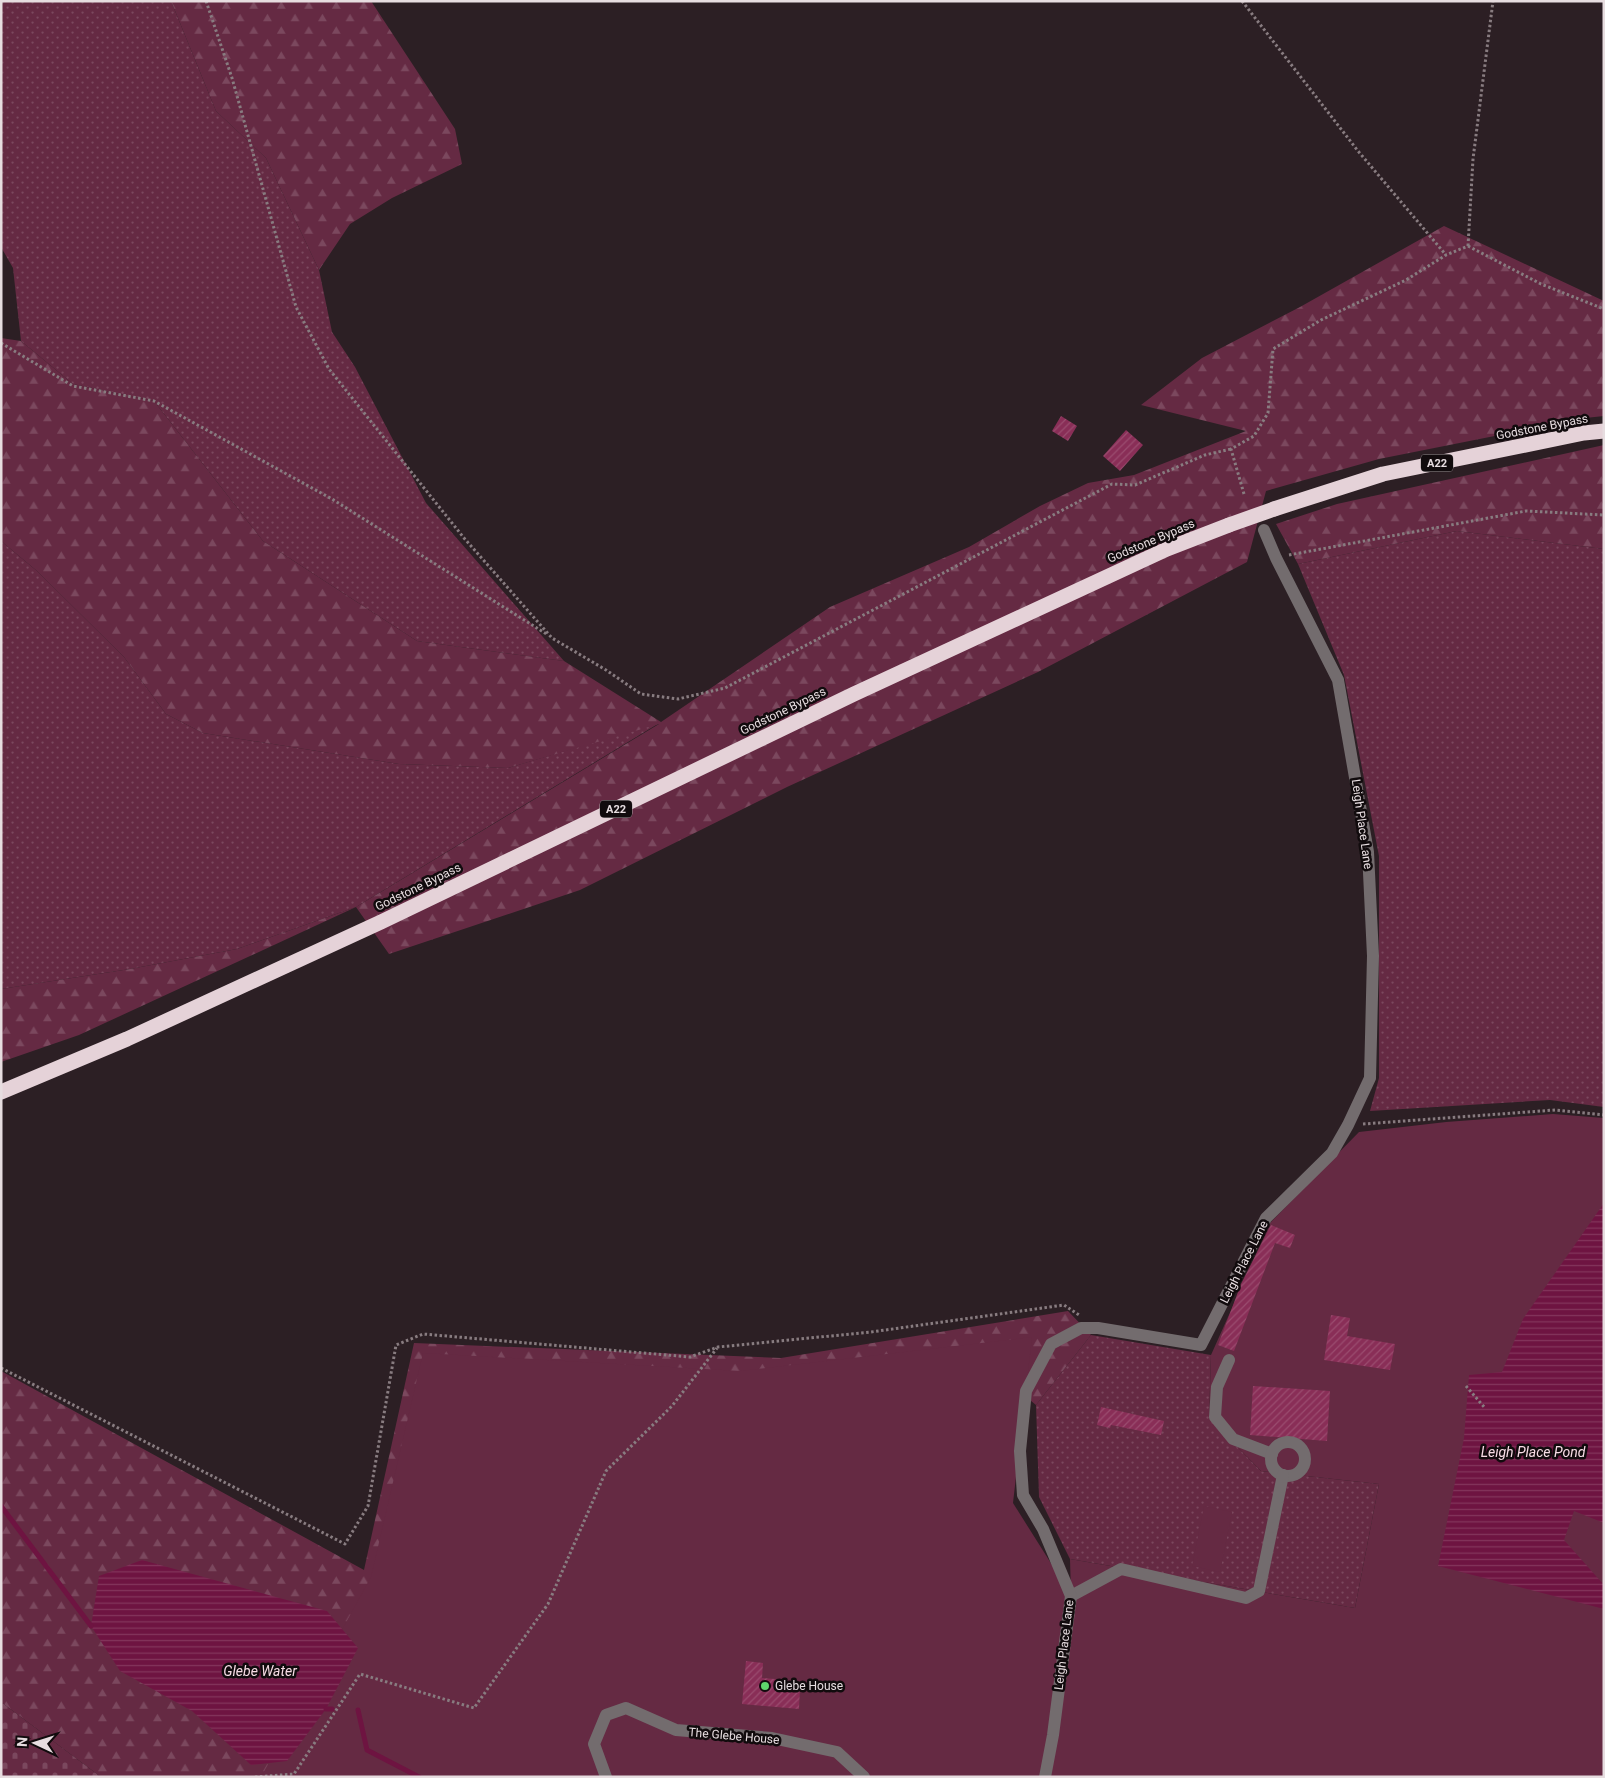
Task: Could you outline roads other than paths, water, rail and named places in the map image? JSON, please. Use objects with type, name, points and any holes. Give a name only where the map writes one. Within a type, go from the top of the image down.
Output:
[{"type":"highway","name":"Godstone Bypass","points":[[1,1092],[127,1039],[381,922],[854,694],[1167,548],[1229,524],[1383,474],[1604,431]]},
{"type":"lane","name":"Leigh Place Lane","points":[[1045,1777],[1053,1735],[1071,1596],[1043,1529],[1023,1495],[1020,1451],[1026,1391],[1050,1344],[1081,1328],[1098,1328],[1202,1345],[1266,1218],[1332,1153],[1348,1125],[1370,1078],[1373,956],[1368,852],[1338,680],[1276,558],[1264,530]]},
{"type":"lane","points":[[1229,1360],[1217,1387],[1215,1417],[1233,1439],[1272,1454]]},
{"type":"lane","points":[[1289,1442],[1300,1447],[1304,1453],[1304,1464],[1294,1474],[1283,1475],[1274,1468],[1272,1454],[1279,1444],[1289,1442]]},
{"type":"lane","points":[[1071,1596],[1121,1569],[1246,1598],[1260,1591],[1283,1475]]},
{"type":"lane","name":"The Glebe House","points":[[606,1777],[594,1744],[606,1715],[626,1708],[676,1730],[772,1738],[837,1752],[864,1777]]},
{"type":"water","name":"Leigh Place Pond","points":[[1604,1203],[1604,1523],[1574,1511],[1564,1540],[1604,1585],[1604,1609],[1438,1566],[1464,1438],[1469,1375],[1502,1372],[1523,1319]]},
{"type":"water","name":"Glebe Water","points":[[142,1560],[327,1611],[358,1648],[326,1709],[287,1761],[251,1765],[192,1711],[120,1671],[91,1626],[99,1576]]},
{"type":"waterway","points":[[1,1506],[91,1626]]},
{"type":"waterway","points":[[326,1709],[332,1709]]},
{"type":"waterway","points":[[358,1710],[367,1750],[419,1777]]},
{"type":"place","name":"Glebe House","points":[[765,1686]]}]
